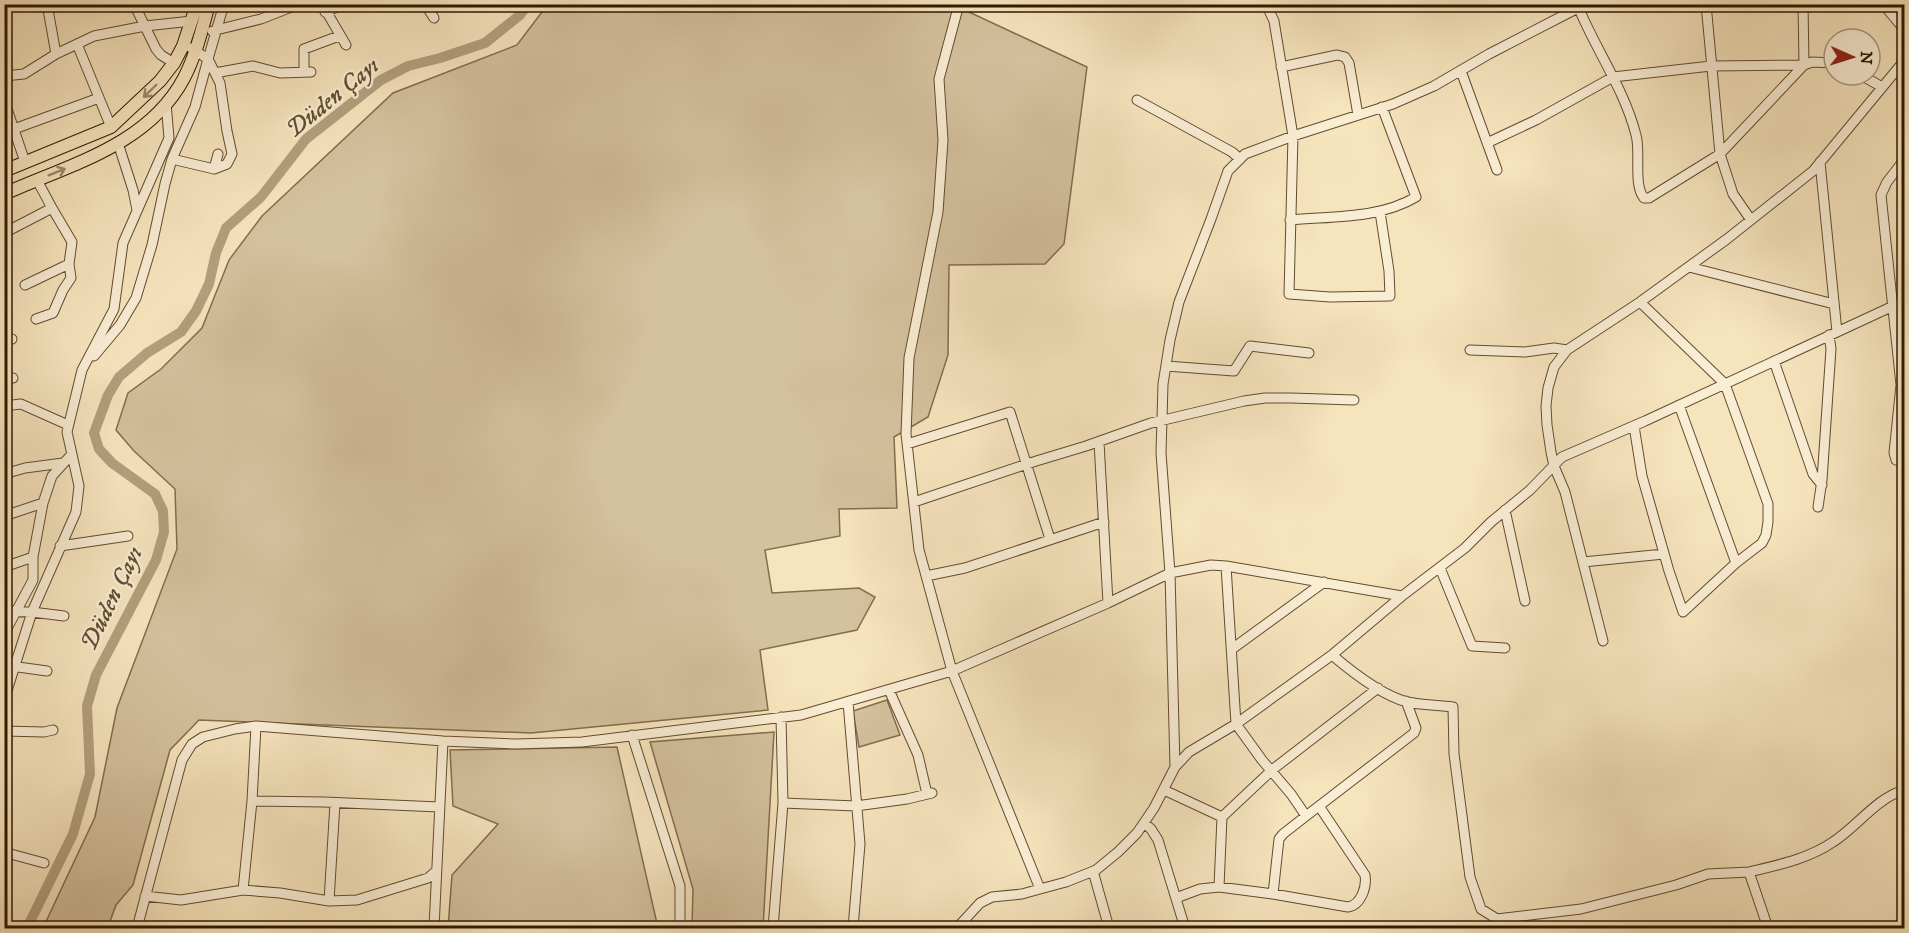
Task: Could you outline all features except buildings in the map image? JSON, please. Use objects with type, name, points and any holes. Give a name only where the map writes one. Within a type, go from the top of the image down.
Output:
[{"type":"main road","points":[[4,171],[111,127],[160,81],[174,63],[184,43],[197,4]]},
{"type":"main road","points":[[4,194],[104,152],[147,125],[184,78],[209,4]]},
{"type":"street","points":[[4,14],[10,4]]},
{"type":"street","points":[[47,4],[56,54]]},
{"type":"street","points":[[135,4],[156,49],[174,63]]},
{"type":"street","points":[[82,370],[120,325],[136,298],[152,245],[172,159],[195,107],[224,4]]},
{"type":"street","points":[[200,34],[261,19],[298,4]]},
{"type":"street","points":[[345,4],[323,8],[346,45]]},
{"type":"street","points":[[425,4],[434,18]]},
{"type":"street","points":[[959,4],[939,79],[943,140],[938,212],[909,358],[907,444],[919,550],[952,672],[1040,890]]},
{"type":"street","points":[[1266,4],[1274,21],[1293,136],[1289,294],[1330,297],[1390,296],[1389,271],[1380,212]]},
{"type":"street","points":[[1174,767],[1170,573],[1161,453],[1163,384],[1179,302],[1227,171],[1245,154],[1382,107],[1434,86],[1578,6],[1607,4]]},
{"type":"street","points":[[1706,4],[1720,154],[1733,194],[1751,220]]},
{"type":"street","points":[[1578,6],[1631,115],[1638,140],[1638,174],[1641,194],[1644,198],[1649,198],[1720,154],[1804,65],[1803,4]]},
{"type":"street","points":[[1882,4],[1905,29]]},
{"type":"street","points":[[4,76],[24,74],[56,54],[94,36],[145,26],[192,21]]},
{"type":"street","points":[[215,73],[253,66],[280,73],[308,72],[304,49],[339,36]]},
{"type":"street","points":[[172,159],[214,169],[227,164],[232,154],[220,83],[208,59],[184,43]]},
{"type":"street","points":[[77,44],[111,127]]},
{"type":"street","points":[[1281,67],[1337,55],[1345,57],[1350,63],[1358,115]]},
{"type":"street","points":[[1603,641],[1565,492],[1554,466],[1547,424],[1548,388],[1554,368],[1567,350],[1689,267],[1813,171],[1905,61]]},
{"type":"street","points":[[1487,143],[1536,120],[1613,77],[1712,66],[1804,65],[1812,62],[1822,62]]},
{"type":"street","points":[[1461,71],[1497,170]]},
{"type":"street","points":[[14,129],[99,98]]},
{"type":"street","points":[[4,100],[25,162]]},
{"type":"street","points":[[1137,100],[1232,152],[1240,159]]},
{"type":"street","points":[[4,699],[9,664],[76,512],[79,486],[67,432],[68,425],[82,370],[114,309],[123,243],[169,138],[166,103]]},
{"type":"street","points":[[1290,220],[1380,212],[1403,205],[1416,197],[1382,107]]},
{"type":"street","points":[[118,144],[137,210]]},
{"type":"street","points":[[214,169],[218,154]]},
{"type":"street","points":[[1896,460],[1894,453],[1901,385],[1901,358],[1892,306],[1881,195],[1887,182],[1905,160]]},
{"type":"street","points":[[1818,507],[1822,484],[1834,304],[1820,162]]},
{"type":"street","points":[[36,319],[53,313],[71,278],[69,264],[72,242],[37,180]]},
{"type":"street","points":[[4,233],[52,208]]},
{"type":"street","points":[[25,285],[69,264]]},
{"type":"street","points":[[1689,267],[1834,304]]},
{"type":"street","points":[[55,271],[63,290]]},
{"type":"street","points":[[957,928],[985,899],[1022,894],[1066,882],[1093,871],[1118,852],[1144,823],[1164,790],[1174,767],[1189,752],[1236,724],[1332,654],[1465,548],[1562,457],[1905,301]]},
{"type":"street","points":[[1634,426],[1642,476],[1683,612],[1736,563],[1762,543],[1766,535],[1768,504],[1725,384],[1640,302]]},
{"type":"street","points":[[1166,366],[1234,371],[1250,345],[1309,353]]},
{"type":"street","points":[[1470,351],[1525,352],[1554,348],[1567,350]]},
{"type":"street","points":[[1774,361],[1813,474],[1822,484]]},
{"type":"street","points":[[914,502],[1151,423],[1244,401],[1264,398],[1354,400]]},
{"type":"street","points":[[4,406],[21,404],[68,425]]},
{"type":"street","points":[[1679,405],[1736,563]]},
{"type":"street","points":[[907,444],[1010,412],[1050,539]]},
{"type":"street","points":[[1099,442],[1108,603]]},
{"type":"street","points":[[4,634],[33,580],[33,557],[52,476],[72,454]]},
{"type":"street","points":[[4,474],[25,468],[63,463]]},
{"type":"street","points":[[4,516],[44,503]]},
{"type":"street","points":[[1505,510],[1525,601]]},
{"type":"street","points":[[926,576],[965,568],[1104,522]]},
{"type":"street","points":[[60,546],[128,536]]},
{"type":"street","points":[[1583,562],[1664,554]]},
{"type":"street","points":[[4,567],[33,557]]},
{"type":"street","points":[[136,928],[182,760],[192,744],[215,734],[256,726],[443,741],[527,744],[582,742],[801,715],[952,672],[1170,573],[1211,566],[1226,566],[1402,596]]},
{"type":"street","points":[[1226,566],[1236,724],[1306,816]]},
{"type":"street","points":[[1440,568],[1472,646],[1505,648]]},
{"type":"street","points":[[1232,649],[1324,582]]},
{"type":"street","points":[[4,611],[64,616]]},
{"type":"street","points":[[1332,654],[1352,672],[1406,702],[1454,707],[1454,754],[1470,877],[1480,909],[1497,919],[1581,909],[1676,885],[1708,874],[1749,872],[1793,861],[1834,842],[1882,800],[1905,790]]},
{"type":"street","points":[[9,664],[47,671]]},
{"type":"street","points":[[1219,887],[1222,817],[1272,770],[1378,688]]},
{"type":"street","points":[[783,803],[856,806],[930,794],[918,755],[889,690]]},
{"type":"street","points":[[848,702],[860,844],[854,928]]},
{"type":"street","points":[[1274,894],[1279,839],[1414,733],[1416,728],[1406,702]]},
{"type":"street","points":[[772,928],[783,803],[781,717]]},
{"type":"street","points":[[243,890],[252,801],[256,726]]},
{"type":"street","points":[[4,731],[44,732],[53,730]]},
{"type":"street","points":[[632,735],[680,886],[680,928]]},
{"type":"street","points":[[434,928],[443,741]]},
{"type":"street","points":[[1164,790],[1222,817]]},
{"type":"street","points":[[252,801],[439,807]]},
{"type":"street","points":[[329,901],[335,803]]},
{"type":"street","points":[[1176,898],[1200,889],[1219,887],[1348,907],[1354,906],[1359,902],[1365,883],[1365,874],[1319,806]]},
{"type":"street","points":[[1144,823],[1151,828],[1158,840],[1185,928]]},
{"type":"street","points":[[5,853],[44,863]]},
{"type":"street","points":[[145,896],[181,900],[243,890],[280,892],[329,901],[357,900],[428,878],[437,870]]},
{"type":"street","points":[[1093,871],[1109,928]]},
{"type":"street","points":[[1749,872],[1768,928]]},
{"type":"shaded area","points":[[548,4],[954,5],[1087,67],[1064,244],[1045,264],[949,265],[948,355],[928,417],[894,437],[897,508],[839,509],[840,536],[765,550],[772,593],[859,588],[875,597],[857,630],[760,650],[768,710],[531,733],[199,720],[170,750],[133,885],[116,905],[109,924],[104,928],[43,928],[95,817],[117,708],[177,549],[175,489],[134,451],[116,430],[128,393],[161,369],[202,328],[229,260],[262,216],[393,93],[517,45]]},
{"type":"shaded area","points":[[887,700],[900,735],[859,747],[853,711]]},
{"type":"shaded area","points":[[774,732],[763,928],[692,928],[693,889],[650,742]]},
{"type":"shaded area","points":[[617,747],[658,928],[448,928],[452,875],[498,824],[453,806],[450,750]]},
{"type":"waterway","name":"Düden Çayı","points":[[27,928],[73,834],[90,774],[87,706],[96,675],[156,560],[164,532],[163,511],[155,494],[112,463],[99,449],[94,433],[108,395],[119,377],[147,353],[181,332],[196,311],[209,284],[216,253],[226,228],[261,197],[306,139],[381,80],[408,66],[485,43],[520,15],[528,4]]}]
